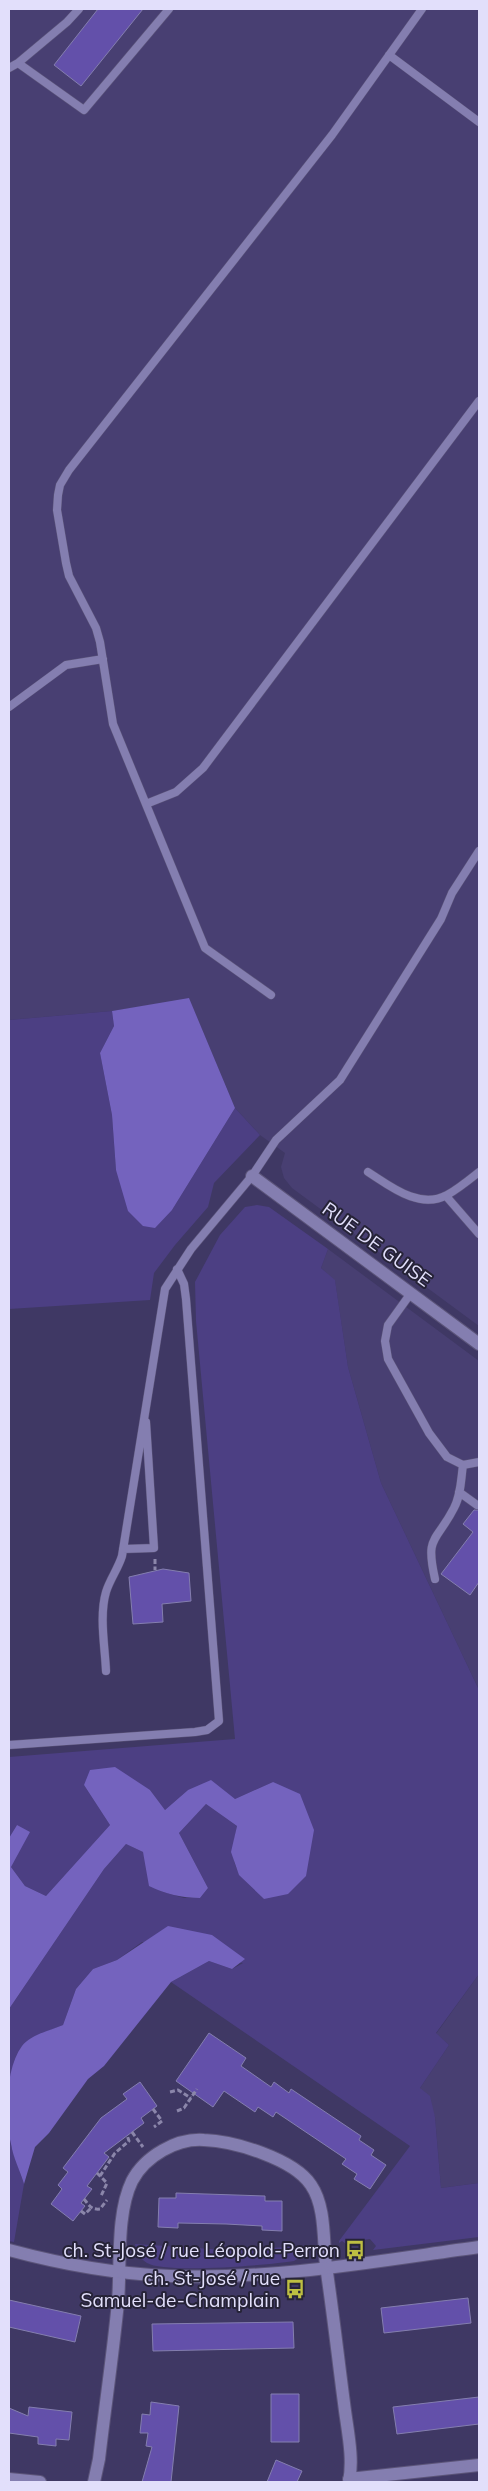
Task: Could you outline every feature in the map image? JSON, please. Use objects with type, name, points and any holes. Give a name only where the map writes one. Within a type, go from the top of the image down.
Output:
[{"type":"street","name":"RUE DE GUISE","points":[[252,1176],[479,1344]]},
{"type":"street","points":[[94,2482],[102,2440],[118,2301],[124,2213],[129,2189],[134,2178],[161,2151],[183,2141],[201,2139],[230,2144],[275,2159],[295,2169],[315,2190],[348,2440],[349,2481],[479,2466]]},
{"type":"street","points":[[9,2250],[62,2262],[119,2271],[208,2276],[266,2274],[326,2268],[479,2247]]},
{"type":"street","points":[[9,2479],[40,2482]]},
{"type":"lane","points":[[9,68],[18,63],[67,22],[79,9]]},
{"type":"lane","points":[[18,63],[84,110],[170,9]]},
{"type":"lane","points":[[271,995],[205,948],[113,724],[96,628],[73,586],[66,564],[58,510],[60,485],[69,470],[332,135],[422,9]]},
{"type":"lane","points":[[389,55],[479,122]]},
{"type":"lane","points":[[146,804],[176,792],[203,768],[479,401]]},
{"type":"lane","points":[[9,707],[66,665],[103,659]]},
{"type":"lane","points":[[106,1671],[104,1608],[106,1592],[118,1570],[123,1549],[162,1297],[177,1269],[252,1176],[276,1140],[340,1080],[441,919],[452,893],[479,851]]},
{"type":"lane","points":[[368,1172],[399,1192],[411,1197],[424,1199],[446,1196],[479,1172]]},
{"type":"lane","points":[[446,1196],[479,1234]]},
{"type":"lane","points":[[9,1745],[195,1732],[207,1730],[219,1721],[186,1299],[184,1284],[177,1269]]},
{"type":"lane","points":[[411,1293],[388,1325],[384,1341],[388,1359],[441,1451],[454,1463],[463,1465],[479,1462]]},
{"type":"lane","points":[[123,1549],[154,1548],[145,1406]]},
{"type":"lane","points":[[435,1579],[430,1556],[432,1542],[455,1506],[463,1465]]},
{"type":"lane","points":[[459,1492],[477,1504]]},
{"type":"path","points":[[176,2111],[184,2108],[197,2089]]},
{"type":"path","points":[[170,2092],[178,2090],[191,2098]]},
{"type":"path","points":[[153,2109],[162,2121],[154,2127]]},
{"type":"path","points":[[101,2196],[106,2183],[98,2174],[129,2141],[127,2136]]},
{"type":"path","points":[[84,2199],[91,2208],[100,2209],[106,2200]]},
{"type":"path","points":[[82,2211],[85,2214],[91,2208]]},
{"type":"shaded area","points":[[9,9],[479,9],[479,1326],[292,1188],[284,1178],[281,1167],[285,1153],[260,1135],[235,1108],[189,999],[112,1011],[9,1020]]},
{"type":"shaded area","points":[[189,998],[235,1108],[172,1210],[155,1228],[143,1226],[128,1211],[116,1170],[112,1115],[100,1053],[114,1026],[112,1011]]},
{"type":"shaded area","points":[[112,1011],[114,1026],[100,1053],[112,1115],[116,1170],[172,1210],[235,1108],[260,1135],[214,1183],[208,1207],[154,1273],[150,1300],[9,1309],[9,1020]]},
{"type":"shaded area","points":[[257,1205],[269,1207],[328,1249],[321,1268],[335,1280],[348,1367],[381,1483],[479,1690],[479,1974],[436,2033],[449,2045],[420,2088],[430,2096],[435,2117],[441,2188],[479,2183],[479,2237],[373,2250],[376,2246],[370,2239],[355,2241],[349,2246],[342,2241],[339,2243],[410,2146],[171,1982],[209,1961],[232,1969],[243,1963],[142,1942],[117,1960],[93,1969],[76,1989],[63,2025],[43,2033],[9,2085],[9,2009],[104,1869],[126,1844],[143,1852],[160,1891],[184,1898],[200,1898],[208,1888],[179,1833],[206,1804],[237,1826],[233,1851],[236,1867],[246,1882],[264,1899],[273,1782],[235,1799],[188,1790],[165,1810],[150,1790],[84,1785],[110,1825],[46,1896],[25,1886],[11,1867],[17,1825],[9,1838],[9,1757],[235,1739],[196,1321],[195,1282],[220,1235],[245,1207]]},
{"type":"shaded area","points":[[328,1249],[479,1361],[479,1690],[381,1483],[348,1367],[335,1281],[321,1268]]},
{"type":"shaded area","points":[[115,1767],[150,1790],[165,1810],[188,1790],[211,1780],[235,1799],[273,1782],[300,1794],[314,1830],[306,1876],[288,1894],[264,1899],[239,1875],[231,1852],[237,1826],[206,1804],[179,1833],[208,1888],[200,1898],[174,1895],[149,1886],[143,1852],[126,1844],[104,1869],[9,2009],[9,1838],[17,1825],[30,1832],[11,1867],[25,1886],[46,1896],[110,1825],[84,1785],[90,1770]]},
{"type":"shaded area","points":[[168,1926],[212,1935],[245,1959],[232,1969],[209,1961],[171,1982],[104,2066],[88,2079],[49,2133],[35,2147],[24,2184],[12,2149],[7,2107],[9,2080],[16,2056],[22,2046],[30,2039],[63,2025],[76,1989],[93,1969],[117,1960]]},
{"type":"shaded area","points":[[479,1974],[479,2183],[441,2188],[435,2117],[420,2088],[449,2045],[436,2034]]},
{"type":"shaded area","points":[[9,2131],[11,2146],[24,2184],[14,2242],[9,2241]]},
{"type":"shaded area","points":[[135,2244],[226,2250],[308,2246],[303,2255],[294,2261],[263,2265],[174,2268],[147,2263],[139,2255]]},
{"type":"building","points":[[98,9],[143,9],[81,86],[54,65]]},
{"type":"building","points":[[474,1510],[479,1510],[479,1582],[470,1595],[441,1574],[473,1532],[463,1524]]},
{"type":"building","points":[[163,1569],[189,1573],[191,1601],[162,1604],[163,1622],[133,1624],[129,1577]]},
{"type":"building","points":[[209,2033],[246,2058],[241,2066],[271,2087],[274,2082],[289,2093],[291,2089],[361,2136],[359,2140],[374,2150],[371,2155],[386,2165],[370,2189],[354,2179],[357,2174],[342,2164],[346,2159],[276,2112],[273,2117],[258,2107],[255,2112],[224,2091],[213,2107],[176,2081]]},
{"type":"building","points":[[140,2082],[157,2106],[141,2118],[144,2123],[104,2153],[109,2157],[87,2186],[92,2189],[81,2203],[85,2206],[73,2221],[51,2204],[62,2189],[58,2185],[68,2172],[63,2168],[101,2118],[127,2099],[123,2094]]},
{"type":"building","points":[[176,2193],[265,2196],[265,2201],[282,2201],[282,2231],[262,2230],[262,2226],[226,2224],[178,2223],[178,2228],[158,2227],[159,2198],[176,2198]]},
{"type":"building","points":[[468,2298],[471,2323],[384,2333],[381,2308]]},
{"type":"building","points":[[9,2300],[81,2316],[75,2342],[9,2327]]},
{"type":"building","points":[[293,2322],[294,2348],[153,2351],[152,2324]]},
{"type":"building","points":[[271,2394],[299,2394],[299,2442],[271,2442]]},
{"type":"building","points":[[479,2397],[479,2424],[397,2434],[393,2407]]},
{"type":"building","points":[[151,2402],[179,2406],[171,2482],[142,2482],[152,2447],[146,2446],[148,2433],[140,2433],[142,2414],[150,2415]]},
{"type":"building","points":[[29,2407],[72,2412],[69,2440],[56,2439],[56,2446],[38,2444],[38,2437],[9,2433],[9,2408],[28,2416]]},
{"type":"building","points":[[276,2460],[302,2471],[297,2482],[267,2482]]},
{"type":"place","name":"ch. St-José / rue Léopold-Perron","points":[[355,2250]]},
{"type":"place","name":"ch. St-José / rue Samuel-de-Champlain","points":[[295,2289]]}]
